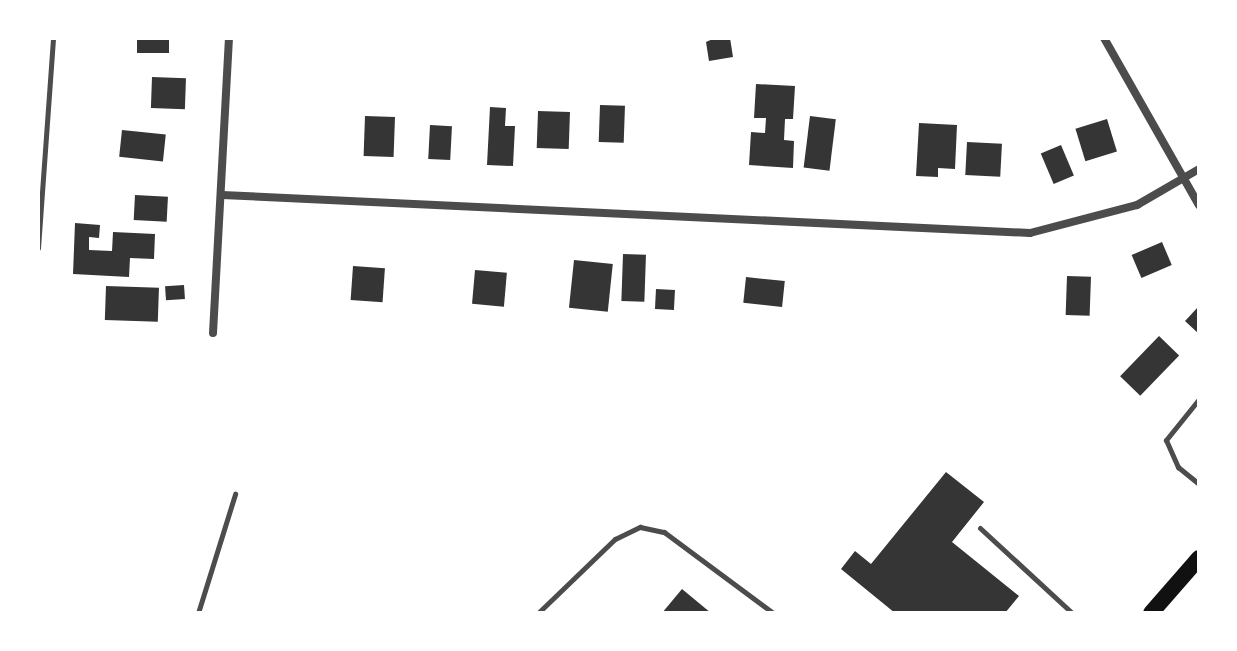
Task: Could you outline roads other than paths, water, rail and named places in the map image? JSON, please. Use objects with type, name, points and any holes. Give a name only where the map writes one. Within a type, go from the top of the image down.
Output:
[{"type":"main road","points":[[1151,613],[1199,558]]},
{"type":"street","points":[[213,333],[229,38]]},
{"type":"street","points":[[1104,38],[1199,205]]},
{"type":"street","points":[[222,195],[1030,233],[1137,205],[1199,169]]},
{"type":"lane","points":[[38,248],[53,38]]},
{"type":"lane","points":[[1199,399],[1166,440],[1178,467],[1199,484]]},
{"type":"lane","points":[[198,613],[235,494]]},
{"type":"lane","points":[[538,613],[615,539],[640,527],[664,532],[773,613]]},
{"type":"lane","points":[[980,528],[1072,613]]}]
